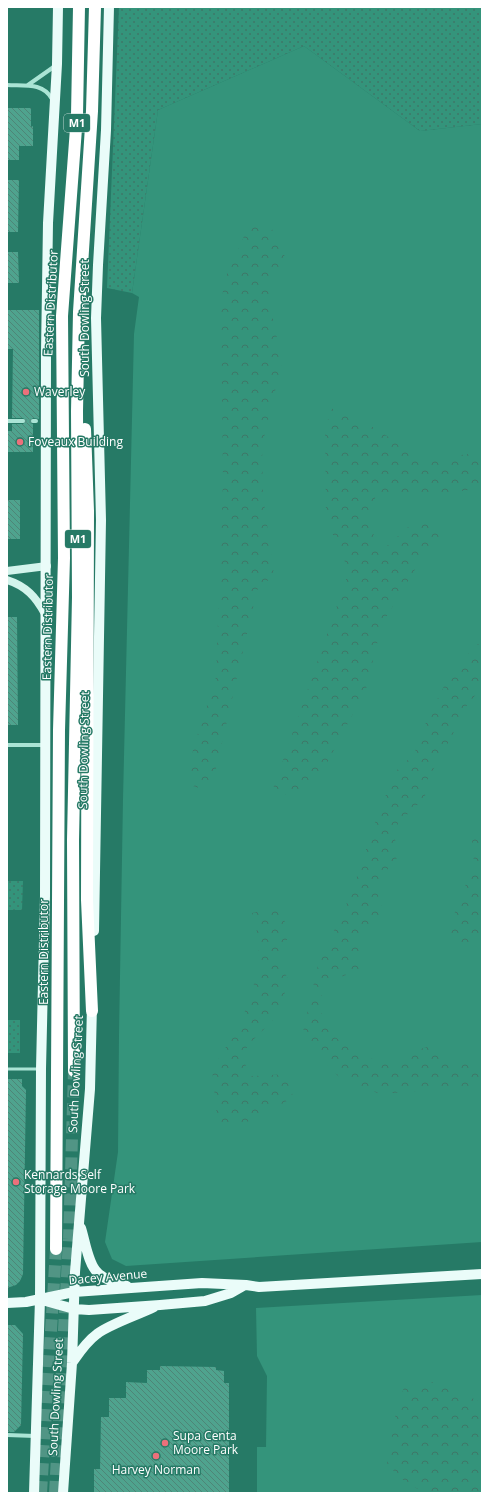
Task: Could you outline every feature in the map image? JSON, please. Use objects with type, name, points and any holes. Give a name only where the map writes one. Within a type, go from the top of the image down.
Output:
[{"type":"highway","name":"Eastern Distributor","points":[[56,1249],[59,730],[64,558],[62,316],[77,115],[79,7]]},
{"type":"highway","name":"M1","points":[[74,1071],[73,832],[78,597],[77,411],[79,312],[92,111],[95,7]]},
{"type":"highway","points":[[79,312],[88,511],[87,900],[92,1011]]},
{"type":"main road","name":"South Dowling Street","points":[[34,1493],[40,1299],[41,1069],[45,896],[46,352],[48,223],[57,64],[58,7]]},
{"type":"main road","name":"South Dowling Street","points":[[63,1493],[72,1363],[74,1292],[90,1089],[101,520],[96,318],[106,130],[109,7]]},
{"type":"main road","points":[[7,572],[46,566]]},
{"type":"main road","points":[[7,580],[25,588],[30,592],[46,615]]},
{"type":"main road","points":[[80,1222],[91,1262],[97,1273],[116,1283],[134,1288]]},
{"type":"main road","name":"Dacey Avenue","points":[[7,1303],[26,1302],[74,1292],[202,1283],[259,1287],[482,1274]]},
{"type":"main road","points":[[40,1299],[74,1309],[160,1305],[204,1301],[230,1293],[246,1285]]},
{"type":"main road","points":[[72,1363],[84,1346],[97,1334],[109,1327],[160,1305]]},
{"type":"street","points":[[28,86],[57,64]]},
{"type":"street","points":[[7,85],[40,86],[49,93],[55,105]]},
{"type":"street","points":[[7,421],[23,421]]},
{"type":"street","points":[[7,745],[46,745]]},
{"type":"street","points":[[7,1435],[36,1436]]},
{"type":"lane","points":[[7,1069],[41,1069]]},
{"type":"green space","points":[[119,7],[482,7],[482,124],[420,131],[304,46],[158,110],[132,293],[107,288]]},
{"type":"green space","points":[[304,46],[420,131],[482,124],[482,1242],[126,1266],[112,1259],[105,1242],[118,1152],[123,799],[134,334],[139,297],[132,293],[158,110]]},
{"type":"green space","points":[[258,222],[270,225],[287,261],[271,280],[270,305],[282,362],[262,446],[263,495],[274,575],[257,590],[213,782],[202,789],[190,785],[193,749],[216,677],[223,480],[221,312],[224,280],[246,232]]},
{"type":"green space","points":[[331,408],[379,430],[420,461],[482,452],[482,488],[441,494],[376,494],[370,522],[379,553],[416,520],[437,522],[440,537],[425,553],[382,624],[366,689],[318,780],[287,795],[273,789],[349,571],[326,519],[325,430]]},
{"type":"green space","points":[[482,640],[482,687],[464,709],[451,738],[426,782],[425,798],[398,823],[395,839],[399,855],[388,868],[381,882],[378,895],[378,904],[386,908],[386,917],[361,937],[359,971],[340,977],[322,992],[322,1016],[335,1037],[354,1051],[375,1060],[402,1059],[416,1050],[431,1046],[444,1057],[454,1062],[465,1063],[482,1060],[482,1086],[380,1094],[341,1079],[314,1051],[303,1032],[318,965],[351,894],[377,817],[395,772],[414,754],[428,717],[453,669]]},
{"type":"green space","points":[[482,824],[482,938],[455,947],[449,937],[450,925],[474,863],[472,840]]},
{"type":"green space","points":[[7,881],[23,881],[22,910],[7,910]]},
{"type":"green space","points":[[277,908],[291,932],[277,958],[288,979],[280,1013],[249,1044],[241,1057],[252,1076],[287,1074],[293,1097],[258,1119],[226,1127],[217,1117],[212,1069],[241,1023],[260,966],[256,924],[252,913]]},
{"type":"green space","points":[[7,1020],[20,1020],[20,1053],[7,1053]]},
{"type":"green space","points":[[482,1295],[482,1493],[257,1493],[257,1447],[266,1447],[267,1376],[257,1356],[256,1308]]},
{"type":"green space","points":[[432,1382],[456,1390],[482,1403],[482,1493],[424,1493],[402,1479],[387,1464],[397,1406],[405,1385]]},
{"type":"building","points":[[7,108],[31,108],[33,146],[19,146],[19,160],[7,160]]},
{"type":"building","points":[[7,180],[19,180],[18,232],[7,232]]},
{"type":"building","points":[[7,252],[18,252],[19,283],[7,283]]},
{"type":"building","name":"Waverley","points":[[7,310],[39,310],[39,419],[33,418],[30,421],[30,423],[33,424],[33,452],[7,452],[7,431],[12,431],[12,424],[23,424],[26,421],[23,418],[12,418],[13,349],[7,349]]},
{"type":"building","points":[[7,500],[20,500],[20,539],[7,539]]},
{"type":"building","points":[[7,617],[17,617],[18,725],[7,725]]},
{"type":"building","name":"Kennards Self Storage Moore Park","points":[[7,1079],[22,1079],[22,1086],[26,1090],[23,1274],[20,1281],[16,1285],[7,1288]]},
{"type":"building","points":[[7,1325],[15,1325],[23,1334],[21,1425],[14,1432],[7,1432]]},
{"type":"building","name":"Supa Centa Moore Park","points":[[160,1366],[216,1367],[216,1370],[224,1371],[224,1383],[229,1383],[229,1493],[94,1493],[94,1469],[100,1469],[101,1417],[109,1417],[109,1398],[126,1398],[126,1382],[147,1383],[147,1370],[160,1370]]},
{"type":"tunnel","points":[[23,421],[33,421]]},
{"type":"tunnel","points":[[55,1493],[69,1239],[74,1071]]},
{"type":"tunnel","points":[[41,1493],[56,1249]]},
{"type":"place","name":"Waverley","points":[[26,392]]},
{"type":"place","name":"Foveaux Building","points":[[20,442]]},
{"type":"place","name":"Kennards Self Storage Moore Park","points":[[16,1182]]},
{"type":"place","name":"Supa Centa Moore Park","points":[[165,1443]]},
{"type":"place","name":"Harvey Norman","points":[[156,1456]]}]
